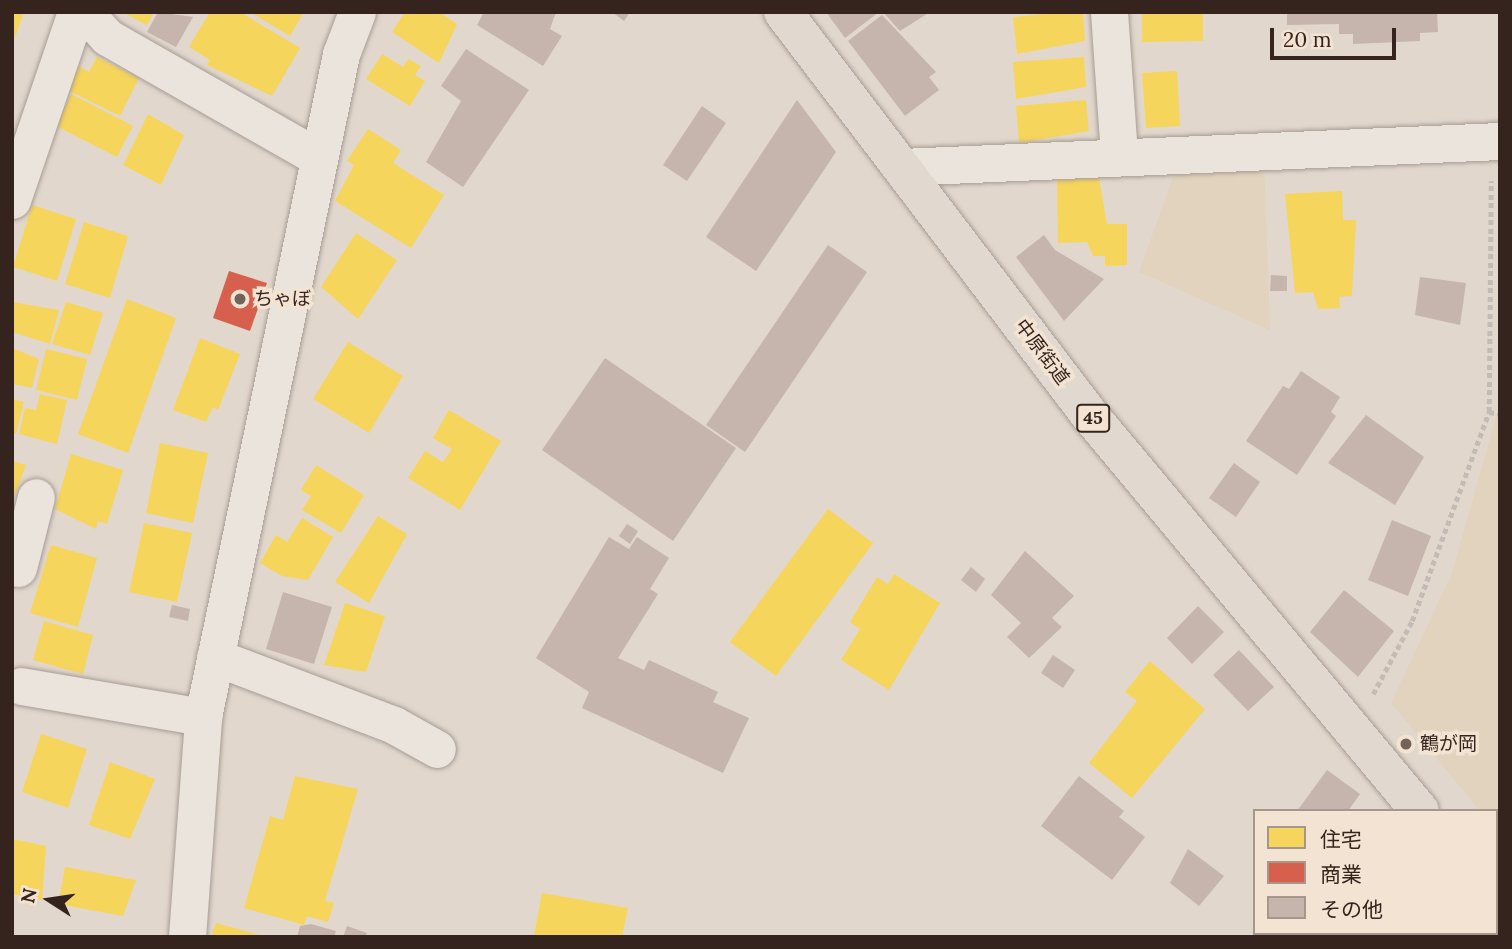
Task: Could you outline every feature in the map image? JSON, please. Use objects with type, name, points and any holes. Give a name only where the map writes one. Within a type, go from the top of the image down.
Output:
[{"type":"main road","name":"中原街道","points":[[783,12],[1088,413],[1418,809]]},
{"type":"street","points":[[12,200],[76,12]]},
{"type":"street","points":[[84,12],[107,37],[319,158]]},
{"type":"street","points":[[187,937],[203,717],[341,54],[357,12]]},
{"type":"street","points":[[1109,12],[1119,156]]},
{"type":"street","points":[[902,167],[1495,141]]},
{"type":"street","points":[[18,568],[25,517]]},
{"type":"street","points":[[215,657],[394,725],[438,748]]},
{"type":"street","points":[[21,686],[203,717]]},
{"type":"path","points":[[1350,724],[1388,673],[1407,631],[1489,412],[1495,141]]},
{"type":"path","points":[[1489,412],[1500,414]]},
{"type":"shaded area","points":[[1264,162],[1270,330],[1139,272],[1177,166]]},
{"type":"shaded area","points":[[1500,403],[1500,834],[1498,809],[1478,809],[1391,703],[1452,573]]},
{"type":"building: 住宅","points":[[12,12],[24,12],[13,43],[12,43]]},
{"type":"building: 住宅","points":[[122,12],[154,12],[147,25]]},
{"type":"building: 住宅","points":[[210,12],[240,12],[300,48],[272,96],[207,65],[210,60],[189,47]]},
{"type":"building: 住宅","points":[[250,12],[304,12],[290,36]]},
{"type":"building: 住宅","points":[[405,12],[439,12],[457,24],[439,63],[392,32]]},
{"type":"building: 住宅","points":[[1083,12],[1085,41],[1017,54],[1013,17]]},
{"type":"building: 住宅","points":[[1142,12],[1203,12],[1203,41],[1142,42]]},
{"type":"building: 住宅","points":[[382,54],[403,67],[408,59],[421,66],[415,75],[425,81],[410,106],[366,79]]},
{"type":"building: 住宅","points":[[97,57],[139,78],[120,116],[67,90],[79,66],[89,72]]},
{"type":"building: 住宅","points":[[1084,57],[1086,87],[1016,99],[1013,62]]},
{"type":"building: 住宅","points":[[1177,71],[1180,126],[1146,128],[1142,73]]},
{"type":"building: 住宅","points":[[71,94],[133,126],[117,157],[56,126]]},
{"type":"building: 住宅","points":[[1086,100],[1089,131],[1019,143],[1016,106]]},
{"type":"building: 住宅","points":[[148,114],[184,135],[161,185],[123,165]]},
{"type":"building: 住宅","points":[[368,129],[401,150],[393,163],[444,195],[411,248],[335,201],[354,165],[347,161]]},
{"type":"building: 住宅","points":[[1099,178],[1107,224],[1127,224],[1127,265],[1105,266],[1105,256],[1093,256],[1087,242],[1058,243],[1057,179]]},
{"type":"building: 住宅","points":[[1342,191],[1343,220],[1356,220],[1352,296],[1339,297],[1340,308],[1318,309],[1313,292],[1295,293],[1285,194]]},
{"type":"building: 住宅","points":[[32,205],[76,219],[57,281],[13,267]]},
{"type":"building: 住宅","points":[[84,222],[128,236],[110,298],[65,284]]},
{"type":"building: 住宅","points":[[356,233],[397,260],[358,319],[321,287]]},
{"type":"building: 住宅","points":[[127,299],[176,318],[128,453],[78,434]]},
{"type":"building: 住宅","points":[[12,302],[59,310],[50,344],[12,332]]},
{"type":"building: 住宅","points":[[66,302],[103,313],[90,355],[52,344]]},
{"type":"building: 住宅","points":[[200,338],[240,354],[218,410],[213,407],[206,422],[173,410]]},
{"type":"building: 住宅","points":[[348,342],[403,376],[369,433],[313,399]]},
{"type":"building: 住宅","points":[[12,348],[39,359],[32,388],[12,384]]},
{"type":"building: 住宅","points":[[46,349],[87,359],[77,400],[36,390]]},
{"type":"building: 住宅","points":[[40,394],[67,400],[57,444],[19,434],[25,408],[36,410]]},
{"type":"building: 住宅","points":[[12,399],[24,402],[16,434],[12,433]]},
{"type":"building: 住宅","points":[[449,410],[501,441],[460,510],[408,478],[425,451],[443,462],[452,449],[433,438]]},
{"type":"building: 住宅","points":[[160,443],[208,453],[193,523],[146,513]]},
{"type":"building: 住宅","points":[[71,454],[123,470],[107,524],[98,521],[96,529],[55,509]]},
{"type":"building: 住宅","points":[[12,461],[26,465],[14,498],[12,498]]},
{"type":"building: 住宅","points":[[316,465],[364,495],[341,533],[302,510],[311,496],[301,490]]},
{"type":"building: 住宅","points":[[828,509],[873,543],[776,676],[730,642]]},
{"type":"building: 住宅","points":[[378,516],[407,534],[369,603],[335,582]]},
{"type":"building: 住宅","points":[[302,518],[333,537],[308,580],[282,576],[260,563],[276,535],[287,542]]},
{"type":"building: 住宅","points":[[144,523],[192,533],[177,602],[129,592]]},
{"type":"building: 住宅","points":[[51,545],[97,558],[78,627],[30,613]]},
{"type":"building: 住宅","points":[[894,574],[940,603],[889,690],[841,660],[860,629],[850,622],[877,577],[888,584]]},
{"type":"building: 住宅","points":[[345,603],[385,616],[366,672],[324,665]]},
{"type":"building: 住宅","points":[[44,621],[93,635],[83,674],[33,660]]},
{"type":"building: 住宅","points":[[1150,661],[1205,709],[1132,798],[1089,763],[1137,701],[1125,692]]},
{"type":"building: 住宅","points":[[41,734],[87,749],[68,808],[22,792]]},
{"type":"building: 住宅","points":[[110,762],[155,779],[130,839],[89,825]]},
{"type":"building: 住宅","points":[[295,776],[358,789],[325,901],[334,903],[328,922],[307,916],[304,925],[244,908],[270,816],[283,820]]},
{"type":"building: 住宅","points":[[12,839],[46,846],[42,900],[12,894]]},
{"type":"building: 住宅","points":[[65,867],[136,880],[123,916],[58,904]]},
{"type":"building: 住宅","points":[[542,893],[628,908],[622,937],[534,936]]},
{"type":"building: 住宅","points":[[216,923],[263,936],[263,937],[211,937]]},
{"type":"building: 商業","points":[[229,271],[267,283],[250,331],[213,318]]},
{"type":"building: その他","points":[[158,12],[193,17],[176,47],[147,32]]},
{"type":"building: その他","points":[[484,12],[556,12],[550,29],[562,36],[543,66],[477,25]]},
{"type":"building: その他","points":[[612,12],[630,12],[624,21]]},
{"type":"building: その他","points":[[826,12],[879,12],[845,38]]},
{"type":"building: その他","points":[[883,12],[930,12],[900,31]]},
{"type":"building: その他","points":[[1287,12],[1437,12],[1438,32],[1420,33],[1420,41],[1353,44],[1353,34],[1339,34],[1339,24],[1287,25]]},
{"type":"building: その他","points":[[882,15],[936,72],[929,77],[939,90],[905,116],[848,41]]},
{"type":"building: その他","points":[[466,49],[529,90],[463,187],[426,162],[461,101],[441,86]]},
{"type":"building: その他","points":[[797,100],[836,152],[756,271],[706,237]]},
{"type":"building: その他","points":[[702,106],[726,123],[687,181],[663,165]]},
{"type":"building: その他","points":[[1044,235],[1055,250],[1104,279],[1064,321],[1016,257]]},
{"type":"building: その他","points":[[828,245],[867,272],[745,452],[706,425]]},
{"type":"building: その他","points":[[1271,275],[1287,276],[1287,291],[1270,291]]},
{"type":"building: その他","points":[[1420,277],[1466,283],[1460,325],[1415,315]]},
{"type":"building: その他","points":[[605,358],[736,448],[673,541],[542,450]]},
{"type":"building: その他","points":[[1301,371],[1340,397],[1331,412],[1336,416],[1297,475],[1246,441],[1283,386],[1289,389]]},
{"type":"building: その他","points":[[1366,415],[1424,457],[1395,505],[1328,463]]},
{"type":"building: その他","points":[[1234,463],[1260,482],[1236,517],[1209,498]]},
{"type":"building: その他","points":[[1392,520],[1431,536],[1408,596],[1368,580]]},
{"type":"building: その他","points":[[627,524],[638,531],[630,544],[619,536]]},
{"type":"building: その他","points":[[609,537],[629,549],[637,537],[669,558],[650,589],[658,594],[618,658],[644,670],[649,660],[718,692],[713,702],[749,718],[723,773],[582,708],[589,692],[536,658]]},
{"type":"building: その他","points":[[1025,551],[1074,596],[1052,618],[1062,627],[1029,658],[1007,637],[1021,623],[991,595]]},
{"type":"building: その他","points":[[971,567],[985,579],[976,592],[961,580]]},
{"type":"building: その他","points":[[1344,590],[1394,631],[1358,677],[1310,632]]},
{"type":"building: その他","points":[[283,592],[332,607],[314,664],[266,649]]},
{"type":"building: その他","points":[[172,605],[190,609],[188,621],[169,617]]},
{"type":"building: その他","points":[[1198,606],[1224,632],[1192,664],[1167,638]]},
{"type":"building: その他","points":[[1239,650],[1274,687],[1248,711],[1213,675]]},
{"type":"building: その他","points":[[1053,655],[1075,670],[1063,688],[1041,673]]},
{"type":"building: その他","points":[[1327,770],[1360,794],[1349,809],[1298,809]]},
{"type":"building: その他","points":[[1079,776],[1124,811],[1119,817],[1145,837],[1112,880],[1041,826]]},
{"type":"building: その他","points":[[1188,849],[1224,876],[1199,906],[1170,883]]},
{"type":"building: その他","points":[[311,924],[336,931],[334,937],[297,937],[300,926]]},
{"type":"building: その他","points":[[347,926],[367,933],[365,937],[343,937]]},
{"type":"building: その他","points":[[1320,935],[1323,937],[1292,937]]},
{"type":"building: その他","points":[[1477,935],[1479,937],[1453,937]]},
{"type":"place","name":"ちゃぼ","points":[[240,299]]},
{"type":"place","name":"鶴が岡","points":[[1406,744]]}]
